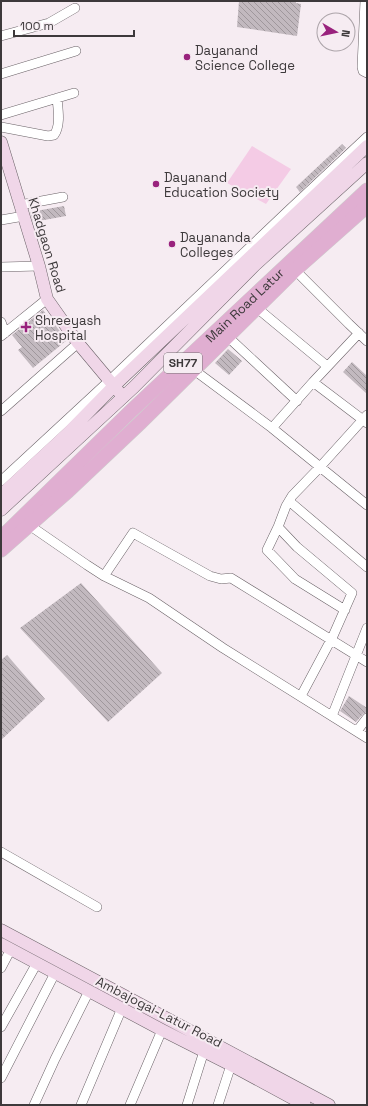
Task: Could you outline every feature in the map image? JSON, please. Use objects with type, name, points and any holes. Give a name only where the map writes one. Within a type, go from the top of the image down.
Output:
[{"type":"main road","name":"Main Road Latur","points":[[1,550],[6,535],[131,411],[367,190]]},
{"type":"main road","name":"Main Road Latur","points":[[6,535],[29,525],[68,491],[140,423],[296,270],[367,206]]},
{"type":"main road","name":"SH77","points":[[1,557],[6,535]]},
{"type":"street","points":[[365,1],[365,31],[362,67],[367,73]]},
{"type":"street","points":[[1,36],[49,23],[74,8]]},
{"type":"street","points":[[1,74],[76,51]]},
{"type":"street","points":[[1,115],[74,93]]},
{"type":"street","points":[[1,127],[48,136],[54,135],[58,123],[57,98]]},
{"type":"street","points":[[1,495],[67,434],[112,383],[289,210],[367,137]]},
{"type":"street","name":"Khadgaon Road","points":[[2,149],[39,266],[47,299],[78,343],[112,383],[140,423]]},
{"type":"street","points":[[1,481],[365,156]]},
{"type":"street","points":[[1,510],[123,398],[365,156]]},
{"type":"street","points":[[1,220],[63,197]]},
{"type":"street","points":[[1,266],[39,266]]},
{"type":"street","points":[[296,270],[367,341]]},
{"type":"street","points":[[1,322],[3,334],[47,299]]},
{"type":"street","points":[[257,308],[327,366]]},
{"type":"street","points":[[272,428],[327,366],[359,333]]},
{"type":"street","points":[[228,337],[297,401]]},
{"type":"street","points":[[1,411],[78,343]]},
{"type":"street","points":[[194,370],[272,428],[367,505]]},
{"type":"street","points":[[313,382],[366,419],[292,496],[267,550],[295,579],[345,610]]},
{"type":"street","points":[[290,501],[367,566]]},
{"type":"street","points":[[29,525],[104,576],[149,598],[223,648],[367,738]]},
{"type":"street","points":[[278,527],[297,547],[352,593],[331,640],[301,696]]},
{"type":"street","points":[[104,576],[133,533],[210,576],[221,579],[231,578],[367,662]]},
{"type":"street","points":[[332,716],[367,628]]},
{"type":"street","points":[[356,731],[367,718]]},
{"type":"street","points":[[1,852],[97,907]]},
{"type":"street","points":[[1,930],[329,1105]]},
{"type":"street","points":[[1,968],[6,946]]},
{"type":"street","name":"Ambajogai-Latur Road","points":[[6,946],[162,1030],[231,1064],[305,1105]]},
{"type":"street","points":[[1,1027],[37,963]]},
{"type":"street","points":[[1,1078],[55,973]]},
{"type":"street","points":[[34,1105],[88,991]]},
{"type":"street","points":[[81,1105],[122,1008]]},
{"type":"street","points":[[130,1105],[162,1030]]},
{"type":"street","points":[[187,1105],[204,1051]]},
{"type":"street","points":[[218,1105],[231,1064]]},
{"type":"shaded area","points":[[252,146],[291,169],[266,204],[227,183]]},
{"type":"building","points":[[239,1],[296,1],[296,3],[301,4],[297,36],[237,27]]},
{"type":"building","points":[[342,144],[346,148],[300,192],[296,187]]},
{"type":"building","points":[[64,206],[66,216],[33,222],[30,212]]},
{"type":"building","points":[[43,310],[67,340],[33,368],[18,350],[22,347],[12,335]]},
{"type":"building","points":[[228,349],[242,361],[229,375],[215,363]]},
{"type":"building","points":[[352,362],[367,376],[367,394],[343,372]]},
{"type":"building","points":[[81,583],[162,673],[108,722],[20,628]]},
{"type":"building","points":[[7,655],[45,699],[1,740],[1,660]]},
{"type":"building","points":[[349,696],[367,708],[367,712],[363,714],[356,722],[340,711]]},
{"type":"place","name":"Dayanand Science College","points":[[187,57]]},
{"type":"place","name":"Dayanand Education Society","points":[[156,184]]},
{"type":"place","name":"Dayananda Colleges","points":[[172,244]]},
{"type":"place","name":"Shreeyash Hospital","points":[[26,327]]}]
